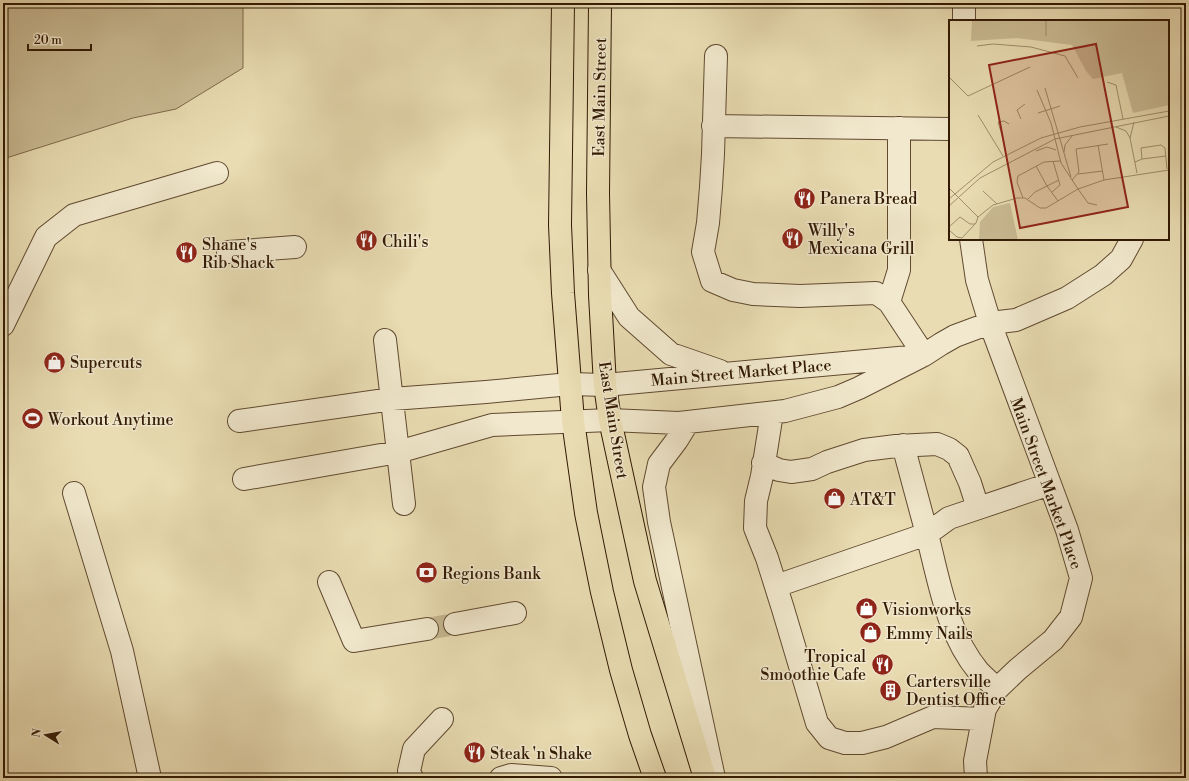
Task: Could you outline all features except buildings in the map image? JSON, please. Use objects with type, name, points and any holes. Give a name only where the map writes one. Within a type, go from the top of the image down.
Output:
[{"type":"main road","points":[[562,3],[560,225],[563,293],[573,421],[586,513],[602,592],[621,670],[640,735],[655,778]]},
{"type":"main road","name":"East Main Street","points":[[600,3],[598,193],[605,385],[610,420],[645,582],[705,778]]},
{"type":"street","points":[[964,3],[964,20]]},
{"type":"street","points":[[716,56],[711,186],[708,223],[703,252],[712,281],[733,290],[753,294],[800,296],[876,293],[889,302],[924,356]]},
{"type":"street","points":[[713,126],[949,129]]},
{"type":"street","points":[[889,302],[899,270],[899,128]]},
{"type":"street","points":[[3,325],[46,237],[74,215],[217,173]]},
{"type":"street","name":"Main Street Market Place","points":[[971,240],[977,280],[990,323],[1067,530],[1081,578],[1071,618],[1054,640],[1018,669],[997,689],[985,709],[975,761],[976,778]]},
{"type":"street","name":"Main Street Market Place","points":[[244,478],[398,452],[492,425],[610,420],[679,423],[785,411],[838,396],[859,388],[924,356],[955,336],[990,323],[1016,320],[1067,298],[1103,275],[1121,259],[1131,240]]},
{"type":"street","points":[[228,252],[295,247]]},
{"type":"street","points":[[600,270],[629,317],[671,354],[729,374]]},
{"type":"street","points":[[384,340],[404,504]]},
{"type":"street","name":"Main Street Market Place","points":[[239,421],[392,399],[570,384],[605,385],[924,356]]},
{"type":"street","points":[[772,413],[756,501],[755,528],[776,586],[817,723],[829,738],[845,743],[862,743],[886,737],[933,717],[983,719]]},
{"type":"street","points":[[688,422],[659,464],[654,487],[659,522],[714,778]]},
{"type":"street","points":[[763,463],[779,470],[791,472],[812,469],[827,462],[864,450],[903,445],[937,444],[949,449],[958,456],[970,483],[978,508]]},
{"type":"street","points":[[903,445],[944,604],[954,631],[979,672],[997,689]]},
{"type":"street","points":[[776,586],[927,534],[950,518],[1050,484]]},
{"type":"street","points":[[74,493],[122,651],[150,778]]},
{"type":"street","points":[[329,582],[354,641],[427,629]]},
{"type":"street","points":[[455,624],[515,613]]},
{"type":"street","points":[[412,778],[409,771],[414,748],[442,719]]},
{"type":"street","points":[[501,778],[511,775],[550,778]]},
{"type":"shaded area","points":[[3,3],[243,3],[243,68],[176,109],[133,118],[3,159]]},
{"type":"tunnel","points":[[427,629],[455,624]]},
{"type":"place","name":"Panera Bread","points":[[805,198]]},
{"type":"place","name":"Willy's Mexicana Grill","points":[[793,239]]},
{"type":"place","name":"Chili's","points":[[366,241]]},
{"type":"place","name":"Shane's Rib Shack","points":[[187,253]]},
{"type":"place","name":"Supercuts","points":[[54,362]]},
{"type":"place","name":"Workout Anytime","points":[[33,419]]},
{"type":"place","name":"AT&T","points":[[835,499]]},
{"type":"place","name":"Regions Bank","points":[[426,573]]},
{"type":"place","name":"Visionworks","points":[[866,609]]},
{"type":"place","name":"Emmy Nails","points":[[871,633]]},
{"type":"place","name":"Tropical Smoothie Cafe","points":[[882,665]]},
{"type":"place","name":"Cartersville Dentist Office","points":[[890,690]]},
{"type":"place","name":"Steak 'n Shake","points":[[474,753]]}]
